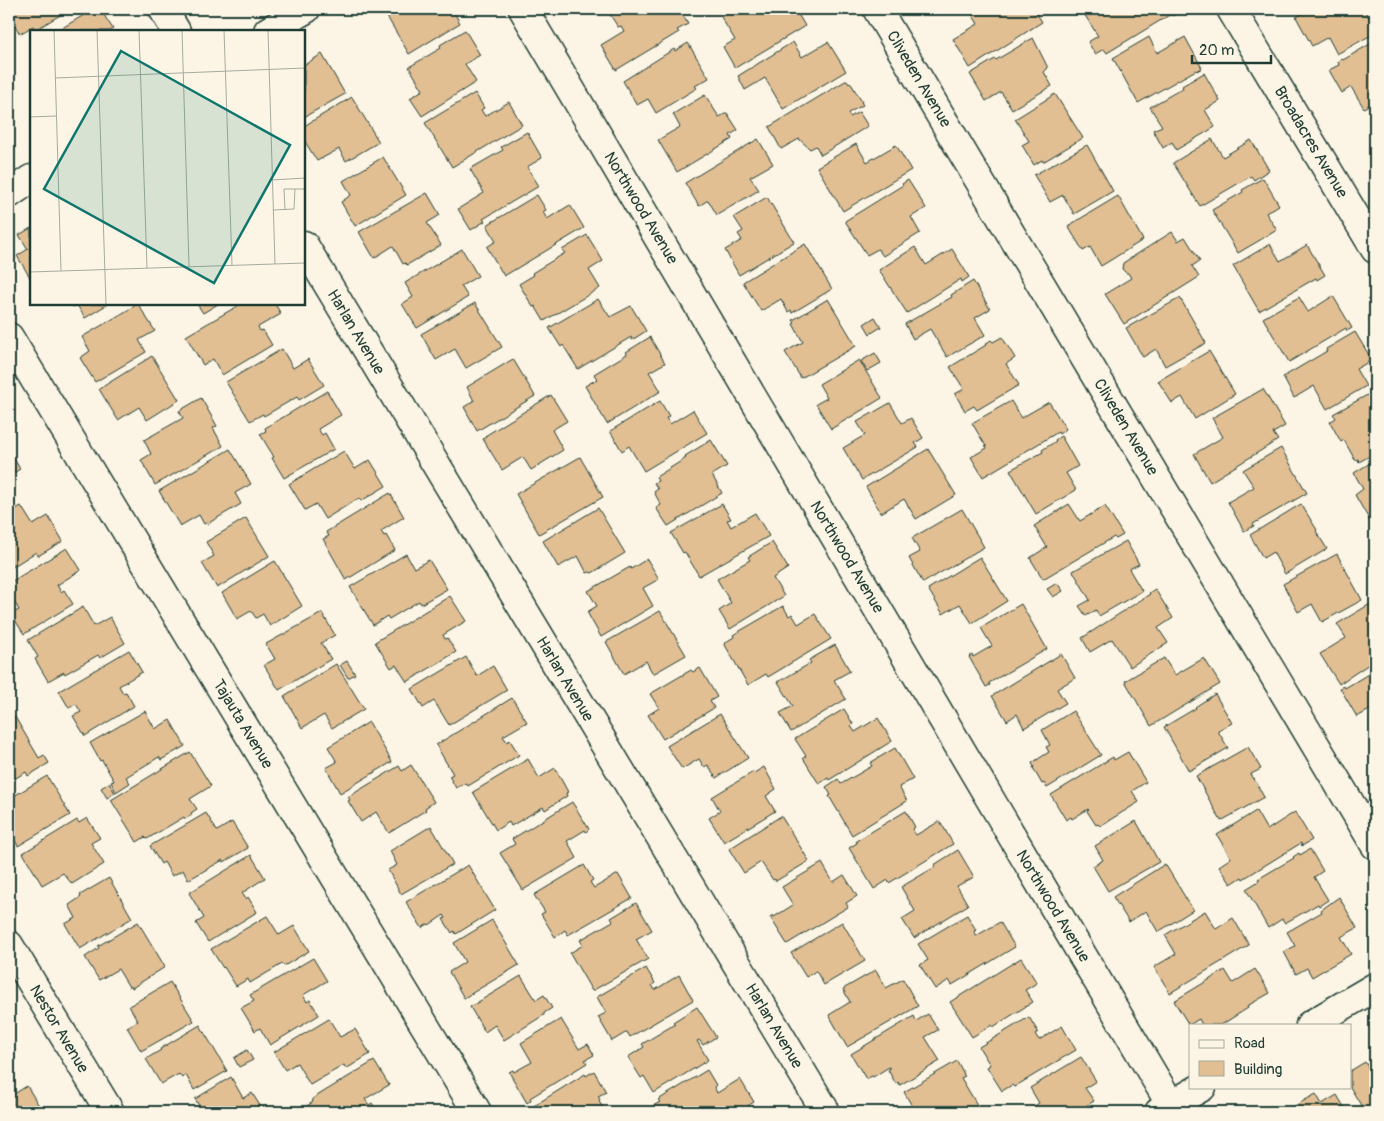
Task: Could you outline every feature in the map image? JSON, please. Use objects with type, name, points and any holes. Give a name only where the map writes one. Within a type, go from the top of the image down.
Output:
[{"type":"street","points":[[162,9],[175,30]]},
{"type":"street","points":[[270,30],[306,9]]},
{"type":"street","name":"Northwood Avenue","points":[[523,9],[1165,1109]]},
{"type":"street","name":"Cliveden Avenue","points":[[877,9],[1375,845]]},
{"type":"street","name":"Broadacres Avenue","points":[[1231,9],[1375,249]]},
{"type":"street","points":[[9,194],[30,181]]},
{"type":"street","name":"Harlan Avenue","points":[[305,247],[826,1112]]},
{"type":"street","name":"Tajauta Avenue","points":[[9,336],[477,1112]]},
{"type":"street","name":"Nestor Avenue","points":[[9,945],[110,1112]]},
{"type":"street","points":[[1312,1024],[1375,987]]},
{"type":"street","points":[[1165,1109],[1200,1088]]},
{"type":"building","points":[[9,9],[77,9],[69,13],[67,11],[35,30],[33,26],[20,34],[9,16]]},
{"type":"building","points":[[94,9],[100,9],[113,29],[112,30],[59,30]]},
{"type":"building","points":[[396,9],[452,9],[460,23],[409,54],[386,15]]},
{"type":"building","points":[[616,9],[679,9],[688,24],[677,30],[679,32],[616,70],[601,45],[624,31],[621,26],[618,27],[609,13]]},
{"type":"building","points":[[734,9],[795,9],[805,26],[735,68],[723,47],[735,40],[721,17]]},
{"type":"building","points":[[969,9],[1034,9],[1042,22],[970,68],[953,39],[978,24]]},
{"type":"building","points":[[1081,9],[1173,9],[1177,14],[1172,16],[1171,14],[1107,53],[1104,49],[1095,54],[1088,42],[1098,36]]},
{"type":"building","points":[[1312,9],[1364,9],[1375,28],[1375,33],[1337,54],[1328,37],[1312,46],[1296,17]]},
{"type":"building","points":[[465,30],[480,55],[465,64],[476,82],[422,116],[410,98],[423,90],[409,67],[441,48],[440,45]]},
{"type":"building","points":[[1149,37],[1157,53],[1185,37],[1202,68],[1138,103],[1113,58]]},
{"type":"building","points":[[1033,38],[1048,68],[1044,72],[1052,86],[1012,109],[1001,92],[986,101],[970,74]]},
{"type":"building","points":[[1375,41],[1375,101],[1364,108],[1351,87],[1342,93],[1329,70],[1339,65],[1338,62],[1342,59]]},
{"type":"building","points":[[793,42],[802,57],[828,42],[846,71],[783,109],[765,78],[745,90],[738,76]]},
{"type":"building","points":[[688,43],[709,78],[695,86],[697,88],[656,113],[648,99],[637,105],[623,81],[674,49],[675,51]]},
{"type":"building","points":[[322,54],[345,94],[305,116],[305,64]]},
{"type":"building","points":[[1204,73],[1220,101],[1205,110],[1215,127],[1176,150],[1172,142],[1163,148],[1153,130],[1162,126],[1150,107],[1183,88],[1182,86]]},
{"type":"building","points":[[847,80],[863,105],[848,113],[850,117],[859,112],[868,126],[821,155],[816,146],[810,149],[799,139],[781,149],[769,127]]},
{"type":"building","points":[[475,93],[484,108],[481,110],[485,116],[509,102],[522,125],[452,167],[425,123]]},
{"type":"building","points":[[1055,94],[1083,138],[1043,162],[1042,160],[1034,165],[1022,145],[1029,141],[1015,119]]},
{"type":"building","points":[[705,95],[719,117],[727,113],[738,130],[730,135],[732,139],[677,172],[658,140],[680,127],[673,114]]},
{"type":"building","points":[[352,97],[379,142],[346,161],[339,149],[317,161],[305,142],[305,125]]},
{"type":"building","points":[[527,132],[542,158],[527,167],[539,186],[483,219],[485,221],[471,230],[458,209],[484,193],[470,169],[503,150],[501,147]]},
{"type":"building","points":[[758,139],[773,164],[750,177],[759,190],[717,215],[708,200],[699,206],[685,183]]},
{"type":"building","points":[[1212,139],[1223,157],[1251,140],[1269,170],[1254,180],[1251,176],[1200,206],[1173,163]]},
{"type":"building","points":[[856,144],[867,162],[896,145],[911,170],[843,211],[817,167]]},
{"type":"building","points":[[1087,145],[1113,191],[1074,214],[1063,195],[1050,202],[1034,175]]},
{"type":"building","points":[[383,157],[406,195],[355,226],[341,202],[351,195],[343,181]]},
{"type":"building","points":[[1263,178],[1279,205],[1266,213],[1277,230],[1238,253],[1212,210]]},
{"type":"building","points":[[908,180],[926,208],[911,217],[920,233],[883,256],[878,249],[867,255],[845,221]]},
{"type":"building","points":[[427,193],[440,215],[427,223],[441,245],[407,265],[403,264],[393,246],[374,258],[359,232]]},
{"type":"building","points":[[537,195],[546,210],[543,212],[547,219],[570,205],[584,228],[504,276],[487,247],[496,241],[487,225]]},
{"type":"building","points":[[1118,196],[1143,240],[1101,266],[1090,247],[1083,251],[1068,226]]},
{"type":"building","points":[[767,197],[794,242],[739,275],[725,250],[742,240],[738,234],[743,231],[734,217]]},
{"type":"building","points":[[30,229],[30,277],[17,256],[28,249],[19,235]]},
{"type":"building","points":[[1172,232],[1178,241],[1185,237],[1200,261],[1192,266],[1199,277],[1124,324],[1105,294],[1131,278],[1122,269],[1123,263]]},
{"type":"building","points":[[587,235],[603,261],[589,270],[600,288],[544,321],[519,284],[534,275],[532,273],[565,253],[562,250]]},
{"type":"building","points":[[805,244],[832,289],[792,313],[791,310],[788,312],[781,299],[761,311],[743,282]]},
{"type":"building","points":[[1270,244],[1280,261],[1307,245],[1325,275],[1317,280],[1316,278],[1259,311],[1233,266]]},
{"type":"building","points":[[915,247],[926,265],[952,249],[969,277],[962,282],[961,279],[907,313],[879,270]]},
{"type":"building","points":[[462,249],[478,276],[461,286],[468,297],[417,328],[402,304],[413,297],[405,283]]},
{"type":"building","points":[[973,281],[990,309],[975,318],[985,335],[947,357],[930,329],[913,339],[905,324],[952,297],[951,295]]},
{"type":"building","points":[[1333,296],[1352,328],[1347,331],[1346,328],[1289,362],[1263,318],[1299,297],[1308,312]]},
{"type":"building","points":[[1180,298],[1206,343],[1165,366],[1156,349],[1143,357],[1126,328]]},
{"type":"building","points":[[598,299],[610,317],[631,306],[646,331],[632,340],[631,337],[578,369],[563,345],[561,347],[549,328]]},
{"type":"building","points":[[828,299],[856,346],[801,378],[785,352],[803,342],[793,324],[795,323],[793,320]]},
{"type":"building","points":[[475,303],[502,347],[466,368],[455,349],[436,360],[421,334]]},
{"type":"building","points":[[77,305],[106,305],[85,318]]},
{"type":"building","points":[[136,305],[139,305],[155,331],[139,340],[146,352],[95,382],[80,358],[90,351],[82,337]]},
{"type":"building","points":[[198,305],[216,305],[203,313]]},
{"type":"building","points":[[239,305],[276,305],[281,314],[258,327],[260,331],[263,330],[272,345],[222,375],[213,359],[203,365],[186,336]]},
{"type":"building","points":[[875,317],[881,327],[870,334],[864,324]]},
{"type":"building","points":[[1355,332],[1372,360],[1356,369],[1366,386],[1327,409],[1314,386],[1294,398],[1283,377]]},
{"type":"building","points":[[650,337],[665,363],[649,372],[661,391],[607,424],[585,386],[597,379],[594,374],[627,354],[626,352]]},
{"type":"building","points":[[1002,337],[1015,358],[1006,364],[1019,385],[977,410],[974,406],[965,411],[955,394],[964,389],[950,367],[991,340],[993,342]]},
{"type":"building","points":[[282,349],[293,368],[308,359],[324,385],[299,400],[297,397],[264,416],[263,414],[250,421],[226,382]]},
{"type":"building","points":[[1209,351],[1235,394],[1195,419],[1182,397],[1172,403],[1158,381]]},
{"type":"building","points":[[875,353],[881,363],[867,371],[861,361]]},
{"type":"building","points":[[152,356],[179,400],[147,420],[139,407],[118,420],[99,389]]},
{"type":"building","points":[[513,359],[535,396],[477,431],[464,407],[474,401],[467,387]]},
{"type":"building","points":[[859,360],[882,398],[831,429],[816,404],[827,398],[819,384]]},
{"type":"building","points":[[1263,389],[1285,426],[1273,433],[1278,440],[1210,482],[1194,454],[1223,437],[1212,418]]},
{"type":"building","points":[[1375,389],[1375,453],[1359,462],[1358,459],[1355,460],[1344,440],[1341,442],[1330,422],[1336,418],[1333,414]]},
{"type":"building","points":[[327,391],[341,415],[318,429],[322,435],[325,433],[334,449],[284,478],[260,434],[266,431],[265,428]]},
{"type":"building","points":[[551,395],[567,421],[552,430],[563,450],[531,470],[523,457],[502,470],[483,439]]},
{"type":"building","points":[[201,398],[217,426],[213,428],[223,446],[155,485],[141,460],[151,454],[144,440],[183,418],[179,411]]},
{"type":"building","points":[[660,401],[669,416],[666,418],[670,424],[693,410],[707,433],[644,471],[629,446],[622,451],[610,431]]},
{"type":"building","points":[[1011,401],[1021,418],[1049,402],[1066,429],[983,477],[971,457],[987,448],[972,423]]},
{"type":"building","points":[[890,403],[902,423],[911,418],[923,438],[915,443],[918,447],[862,480],[843,448],[865,435],[857,422]]},
{"type":"building","points":[[1061,436],[1078,466],[1066,473],[1076,490],[1036,514],[1010,470],[1043,452],[1042,450]]},
{"type":"building","points":[[711,440],[727,466],[712,475],[722,493],[668,526],[656,508],[661,505],[654,492],[658,489],[654,483],[658,481],[656,477]]},
{"type":"building","points":[[1281,448],[1307,493],[1244,531],[1228,502],[1254,487],[1243,470]]},
{"type":"building","points":[[230,449],[251,484],[235,493],[241,504],[207,524],[204,524],[199,515],[180,526],[159,491]]},
{"type":"building","points":[[928,449],[956,495],[916,519],[904,499],[881,513],[866,487]]},
{"type":"building","points":[[9,450],[20,469],[9,476]]},
{"type":"building","points":[[344,451],[355,469],[370,460],[386,486],[361,501],[359,498],[325,519],[316,504],[305,510],[289,484]]},
{"type":"building","points":[[580,457],[603,497],[539,534],[516,494]]},
{"type":"building","points":[[1375,460],[1375,518],[1370,521],[1355,495],[1363,489],[1354,473]]},
{"type":"building","points":[[390,493],[404,517],[381,531],[384,536],[386,535],[395,550],[346,580],[323,539],[329,536],[326,532]]},
{"type":"building","points":[[722,504],[731,519],[727,520],[731,527],[755,513],[769,536],[699,576],[671,533]]},
{"type":"building","points":[[1069,504],[1080,521],[1105,506],[1123,535],[1116,539],[1114,537],[1043,579],[1030,558],[1047,547],[1034,526]]},
{"type":"building","points":[[1301,504],[1327,549],[1285,574],[1273,552],[1263,558],[1250,535]]},
{"type":"building","points":[[21,506],[33,525],[48,516],[63,541],[38,556],[36,552],[9,569],[9,513]]},
{"type":"building","points":[[598,508],[625,553],[592,573],[587,573],[578,556],[558,567],[543,541]]},
{"type":"building","points":[[962,509],[984,547],[923,583],[909,558],[920,552],[912,538]]},
{"type":"building","points":[[246,518],[269,556],[217,588],[202,563],[214,556],[206,542]]},
{"type":"building","points":[[1126,541],[1139,564],[1129,569],[1142,591],[1099,616],[1096,610],[1086,616],[1079,606],[1090,600],[1073,571]]},
{"type":"building","points":[[772,542],[788,568],[773,578],[784,596],[730,629],[719,611],[731,603],[717,579],[750,560],[748,557]]},
{"type":"building","points":[[67,548],[81,570],[57,585],[61,592],[64,590],[73,604],[24,634],[11,614],[19,610],[9,593],[9,583]]},
{"type":"building","points":[[406,554],[414,568],[429,560],[447,589],[421,604],[419,601],[389,619],[387,616],[373,625],[350,587]]},
{"type":"building","points":[[1337,554],[1362,600],[1322,622],[1312,604],[1298,612],[1283,584]]},
{"type":"building","points":[[980,557],[1007,601],[972,623],[960,604],[943,614],[928,589]]},
{"type":"building","points":[[647,559],[659,579],[643,588],[653,606],[601,637],[587,612],[597,606],[588,591]]},
{"type":"building","points":[[275,561],[302,606],[270,626],[263,614],[256,618],[251,611],[237,619],[222,593]]},
{"type":"building","points":[[1057,583],[1063,591],[1053,597],[1047,589]]},
{"type":"building","points":[[1155,589],[1173,618],[1158,628],[1168,643],[1130,667],[1112,639],[1090,652],[1082,638]]},
{"type":"building","points":[[450,596],[466,621],[443,635],[456,652],[407,682],[396,665],[391,668],[375,642]]},
{"type":"building","points":[[1375,601],[1375,660],[1339,684],[1320,654],[1346,638],[1337,624]]},
{"type":"building","points":[[1021,604],[1047,649],[989,683],[990,685],[986,687],[969,657],[972,655],[973,657],[992,646],[981,628]]},
{"type":"building","points":[[783,606],[789,616],[792,614],[798,624],[815,614],[831,639],[768,677],[766,674],[748,685],[725,645],[726,642],[734,637],[733,635]]},
{"type":"building","points":[[83,607],[94,626],[110,617],[125,643],[100,658],[98,655],[65,674],[64,672],[48,681],[35,659],[38,657],[28,640]]},
{"type":"building","points":[[660,611],[686,655],[653,674],[646,661],[624,674],[606,642]]},
{"type":"building","points":[[322,613],[335,635],[321,643],[331,659],[279,690],[264,665],[275,659],[266,644]]},
{"type":"building","points":[[835,645],[850,671],[834,680],[846,699],[791,732],[780,713],[793,706],[778,682],[811,663],[809,660]]},
{"type":"building","points":[[129,650],[142,672],[119,686],[123,693],[126,692],[134,706],[85,736],[73,716],[81,712],[76,704],[69,708],[59,691]]},
{"type":"building","points":[[1061,654],[1075,678],[1057,689],[1066,703],[1024,728],[1017,714],[1007,721],[992,696]]},
{"type":"building","points":[[466,657],[477,676],[493,666],[507,690],[449,725],[434,701],[423,708],[412,689]]},
{"type":"building","points":[[1164,658],[1175,675],[1204,658],[1220,684],[1151,726],[1125,681]]},
{"type":"building","points":[[347,661],[355,674],[348,678],[340,665]]},
{"type":"building","points":[[336,664],[364,709],[332,728],[324,715],[302,728],[284,696]]},
{"type":"building","points":[[700,668],[717,697],[710,701],[714,708],[663,739],[648,715],[659,708],[650,694],[691,670],[693,672]]},
{"type":"building","points":[[1375,670],[1375,712],[1373,708],[1357,717],[1340,688],[1344,686],[1345,688]]},
{"type":"building","points":[[1215,694],[1232,723],[1218,731],[1228,748],[1189,771],[1164,727]]},
{"type":"building","points":[[512,698],[527,722],[503,736],[507,742],[510,740],[519,755],[468,786],[466,783],[456,788],[449,776],[453,774],[436,745]]},
{"type":"building","points":[[844,709],[853,724],[851,726],[855,732],[878,718],[892,741],[829,780],[828,778],[819,784],[803,758],[806,756],[795,739]]},
{"type":"building","points":[[145,711],[155,729],[170,720],[185,746],[161,760],[159,757],[126,777],[130,783],[116,792],[111,782],[114,781],[90,743]]},
{"type":"building","points":[[1073,711],[1101,755],[1047,788],[1044,783],[1042,784],[1032,763],[1049,752],[1046,747],[1050,745],[1042,730]]},
{"type":"building","points":[[720,714],[748,758],[716,778],[708,765],[704,767],[699,759],[682,769],[667,746]]},
{"type":"building","points":[[15,717],[39,758],[44,755],[49,763],[28,776],[26,772],[9,782],[9,720]]},
{"type":"building","points":[[369,722],[392,762],[340,793],[326,768],[337,762],[328,747]]},
{"type":"building","points":[[1248,747],[1261,769],[1251,774],[1264,797],[1221,821],[1196,776]]},
{"type":"building","points":[[895,748],[913,779],[899,787],[907,801],[852,835],[829,796],[831,795],[826,787],[838,779],[841,784],[872,766],[870,763]]},
{"type":"building","points":[[190,752],[211,786],[190,799],[197,809],[191,813],[192,815],[185,819],[184,817],[147,839],[145,837],[137,842],[111,800]]},
{"type":"building","points":[[1128,752],[1146,782],[1132,791],[1139,802],[1100,826],[1096,825],[1087,811],[1088,809],[1072,819],[1071,817],[1066,820],[1051,795],[1113,757],[1114,760]]},
{"type":"building","points":[[528,759],[539,778],[555,768],[568,792],[566,793],[567,796],[545,810],[543,807],[511,826],[509,822],[496,830],[473,792]]},
{"type":"building","points":[[411,765],[434,802],[425,808],[426,810],[389,833],[376,812],[361,822],[348,801],[350,800],[348,797],[399,766],[402,771]]},
{"type":"building","points":[[764,767],[776,789],[766,796],[775,811],[724,842],[709,818],[720,811],[712,797]]},
{"type":"building","points":[[47,776],[70,815],[18,846],[9,829],[9,819],[15,815],[9,804],[9,799]]},
{"type":"building","points":[[109,783],[115,793],[107,798],[101,788]]},
{"type":"building","points":[[572,802],[589,829],[567,841],[577,858],[523,890],[500,853],[515,844],[512,839]]},
{"type":"building","points":[[906,811],[915,827],[912,829],[916,835],[940,821],[953,844],[889,883],[888,880],[874,889],[849,848],[857,843],[856,841]]},
{"type":"building","points":[[1256,811],[1267,830],[1295,812],[1312,840],[1302,846],[1301,843],[1243,879],[1242,877],[1231,884],[1219,866],[1231,858],[1217,835]]},
{"type":"building","points":[[206,813],[217,831],[232,822],[248,848],[188,880],[183,870],[172,876],[164,862],[161,864],[150,846]]},
{"type":"building","points":[[781,816],[809,861],[776,881],[775,879],[773,880],[761,862],[744,873],[729,849]]},
{"type":"building","points":[[87,818],[100,838],[91,843],[104,864],[72,884],[63,873],[42,885],[23,853],[77,820],[79,823]]},
{"type":"building","points":[[1136,821],[1159,862],[1108,891],[1093,866],[1103,860],[1095,846]]},
{"type":"building","points":[[431,826],[453,864],[401,894],[388,870],[397,865],[390,851]]},
{"type":"building","points":[[1310,849],[1323,871],[1314,877],[1328,900],[1285,923],[1282,919],[1268,928],[1246,889],[1259,881],[1258,879],[1294,858],[1299,853],[1300,855]]},
{"type":"building","points":[[958,850],[974,877],[957,886],[968,905],[914,938],[902,919],[915,911],[901,887],[935,867],[934,865]]},
{"type":"building","points":[[251,855],[265,878],[242,893],[246,899],[248,897],[257,912],[208,942],[196,923],[204,918],[189,893]]},
{"type":"building","points":[[822,863],[833,882],[844,875],[857,896],[846,903],[848,907],[787,944],[770,917],[773,915],[774,917],[793,905],[782,887]]},
{"type":"building","points":[[1165,864],[1193,910],[1158,932],[1146,911],[1129,922],[1113,897]]},
{"type":"building","points":[[468,865],[495,910],[456,934],[454,931],[452,933],[443,919],[446,918],[444,915],[422,928],[406,902]]},
{"type":"building","points":[[584,865],[593,880],[590,882],[594,888],[618,874],[632,898],[568,935],[565,930],[555,937],[541,914],[545,912],[534,895]]},
{"type":"building","points":[[109,878],[132,918],[80,949],[65,924],[76,918],[69,905],[81,897],[80,895]]},
{"type":"building","points":[[1339,897],[1357,928],[1341,937],[1351,954],[1312,977],[1307,968],[1296,974],[1284,952],[1295,946],[1287,932],[1322,912],[1321,910]]},
{"type":"building","points":[[636,903],[652,930],[636,939],[648,959],[592,991],[570,953],[583,945],[580,940],[613,921],[611,918]]},
{"type":"building","points":[[1205,911],[1216,929],[1233,918],[1249,945],[1170,993],[1154,967],[1176,954],[1165,935]]},
{"type":"building","points":[[967,915],[976,930],[974,931],[976,936],[1000,922],[1015,947],[952,985],[949,980],[935,989],[920,965],[928,960],[918,944]]},
{"type":"building","points":[[267,916],[279,935],[294,926],[309,951],[250,983],[248,979],[236,986],[211,949]]},
{"type":"building","points":[[492,920],[519,965],[464,998],[449,972],[465,962],[454,943]]},
{"type":"building","points":[[138,922],[165,967],[132,988],[131,986],[129,987],[118,969],[99,980],[85,957],[99,948],[98,946]]},
{"type":"building","points":[[842,922],[865,961],[824,985],[816,971],[806,977],[791,953]]},
{"type":"building","points":[[313,958],[327,981],[303,995],[307,1002],[310,1000],[319,1015],[270,1045],[260,1028],[255,1031],[241,1008],[254,1001],[250,995]]},
{"type":"building","points":[[1021,958],[1037,983],[1025,990],[1033,1002],[993,1027],[992,1025],[972,1037],[950,1002]]},
{"type":"building","points":[[646,968],[655,983],[652,985],[655,990],[679,975],[693,1000],[630,1037],[627,1032],[612,1041],[598,1017],[606,1013],[597,997]]},
{"type":"building","points":[[1255,969],[1270,993],[1247,1006],[1248,1008],[1223,1024],[1202,1024],[1199,1019],[1189,1025],[1174,1001],[1225,970],[1233,983]]},
{"type":"building","points":[[876,970],[886,988],[903,979],[918,1006],[847,1047],[829,1015],[850,1002],[843,989]]},
{"type":"building","points":[[521,976],[536,1000],[544,995],[552,1008],[504,1040],[495,1025],[485,1032],[470,1007]]},
{"type":"building","points":[[170,982],[194,1021],[141,1051],[127,1027],[138,1021],[129,1006]]},
{"type":"building","points":[[697,1007],[716,1037],[703,1045],[699,1040],[697,1041],[708,1060],[654,1093],[644,1076],[641,1078],[628,1057],[644,1047],[642,1044],[675,1024],[673,1022]]},
{"type":"building","points":[[928,1014],[938,1030],[925,1037],[940,1061],[900,1085],[898,1082],[896,1084],[888,1070],[890,1069],[889,1067],[866,1079],[851,1054],[914,1016],[916,1021]]},
{"type":"building","points":[[1029,1017],[1038,1032],[1035,1034],[1039,1040],[1062,1026],[1076,1050],[1014,1087],[1012,1085],[1002,1091],[987,1067],[990,1065],[979,1047]]},
{"type":"building","points":[[329,1019],[340,1037],[355,1029],[370,1054],[346,1069],[344,1065],[310,1085],[297,1063],[285,1070],[274,1052]]},
{"type":"building","points":[[561,1019],[579,1049],[588,1044],[594,1055],[585,1060],[587,1063],[530,1098],[531,1100],[527,1103],[509,1072],[513,1070],[514,1072],[532,1062],[521,1043]]},
{"type":"building","points":[[200,1025],[227,1071],[194,1090],[186,1075],[182,1078],[179,1074],[161,1084],[146,1059]]},
{"type":"building","points":[[247,1050],[253,1060],[239,1067],[234,1058]]},
{"type":"building","points":[[1081,1057],[1096,1081],[1085,1088],[1094,1101],[1076,1112],[1032,1112],[1030,1109],[1039,1103],[1030,1088]]},
{"type":"building","points":[[374,1061],[389,1085],[365,1099],[369,1105],[372,1103],[377,1112],[304,1112],[302,1109],[313,1102],[312,1099]]},
{"type":"building","points":[[957,1061],[965,1076],[961,1078],[979,1108],[971,1112],[911,1112],[909,1108],[912,1106],[904,1092]]},
{"type":"building","points":[[1365,1062],[1371,1072],[1375,1069],[1375,1112],[1365,1112],[1351,1088],[1352,1070]]},
{"type":"building","points":[[707,1070],[716,1085],[714,1087],[717,1093],[740,1079],[754,1102],[738,1112],[648,1112],[646,1110],[660,1102],[658,1100]]},
{"type":"building","points":[[594,1071],[606,1092],[598,1096],[605,1112],[535,1112],[532,1107],[585,1074],[586,1076]]},
{"type":"building","points":[[231,1077],[243,1098],[252,1093],[264,1112],[203,1112],[195,1099]]},
{"type":"building","points":[[27,1086],[41,1109],[39,1110],[40,1112],[9,1112],[9,1097]]},
{"type":"building","points":[[1316,1094],[1322,1104],[1337,1095],[1347,1112],[1294,1112],[1291,1108]]}]
